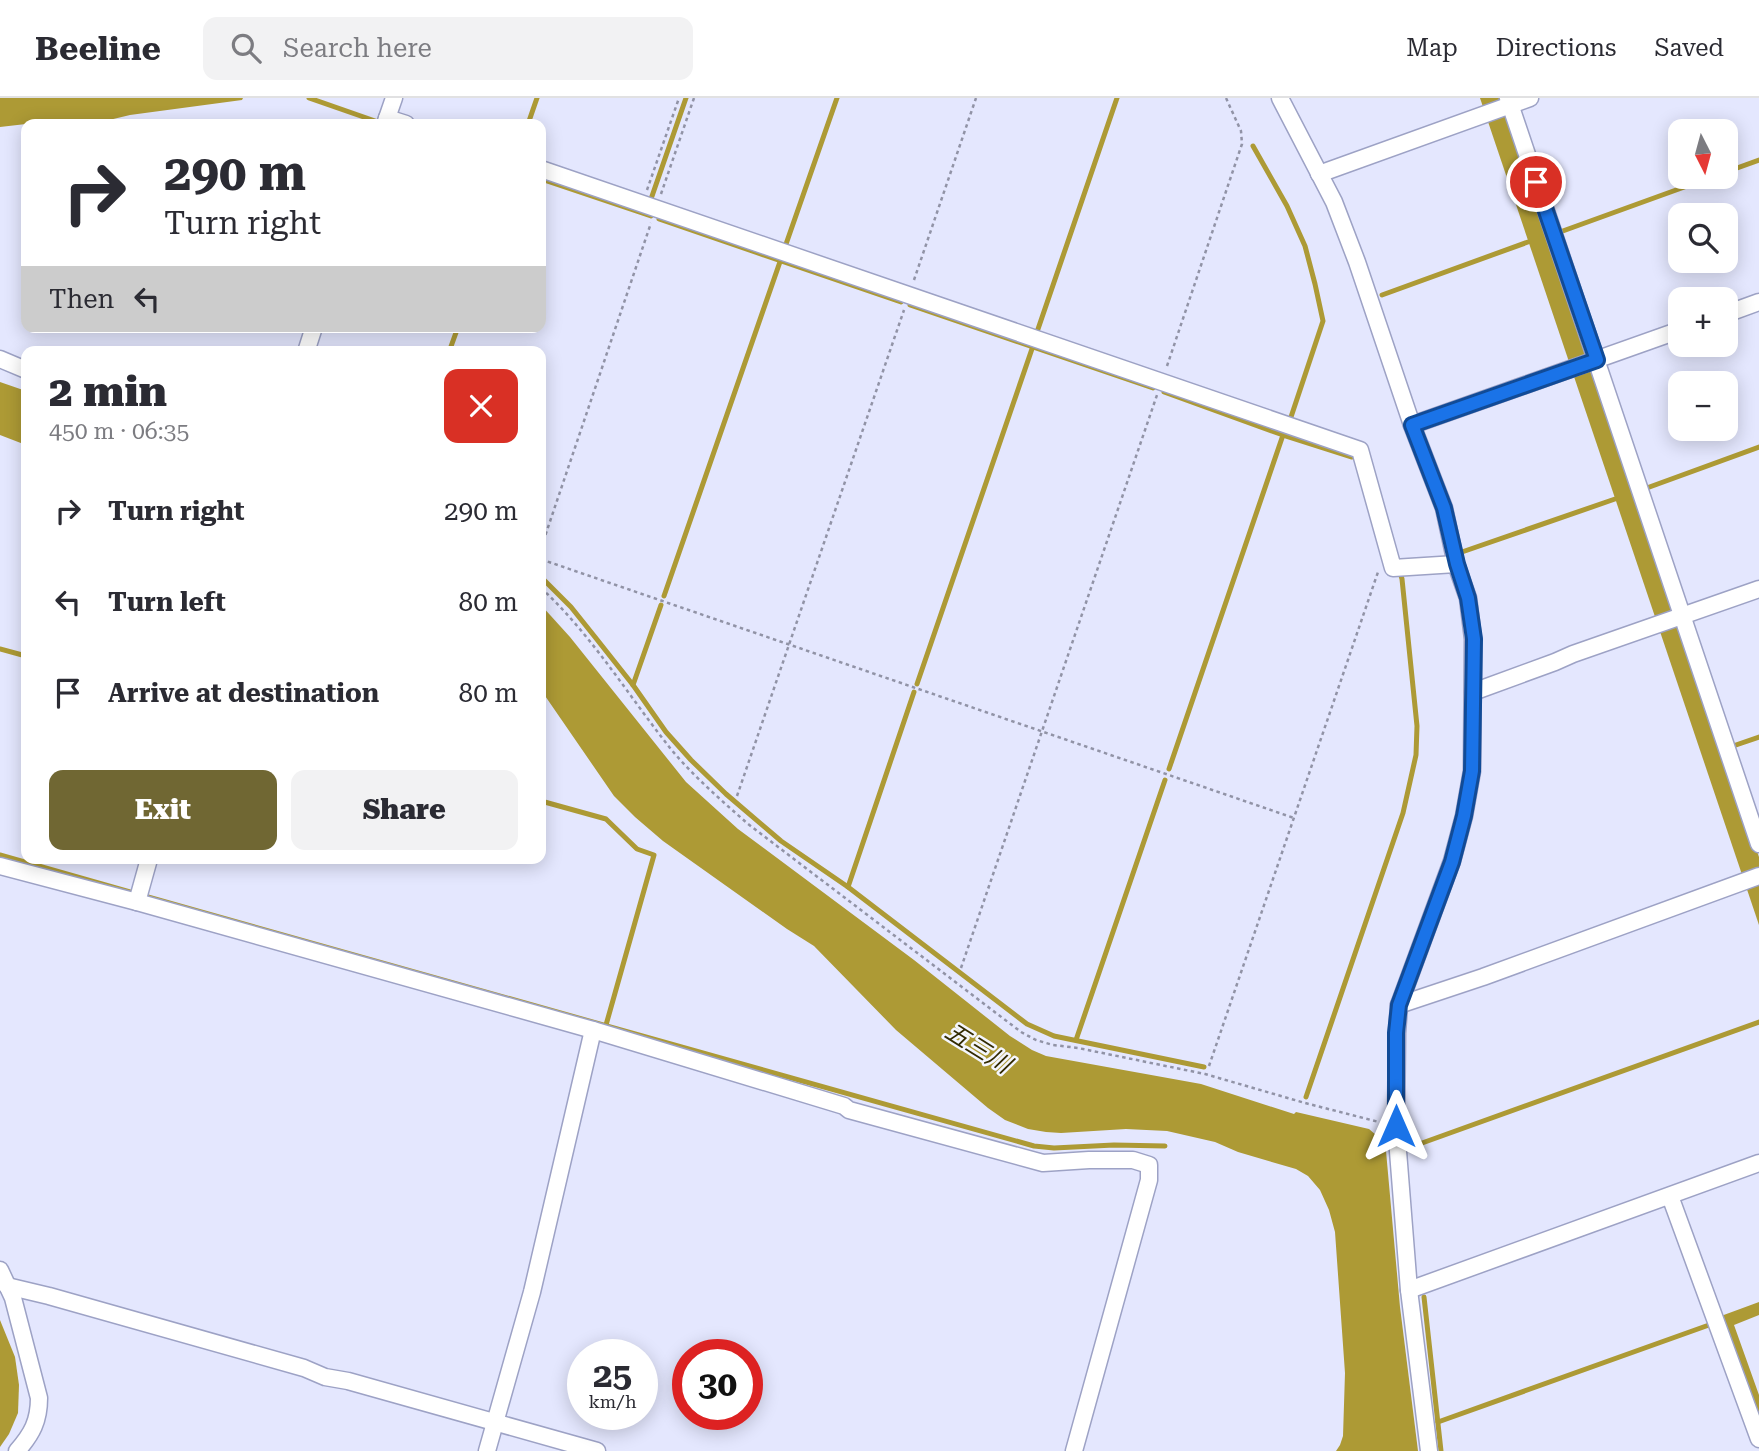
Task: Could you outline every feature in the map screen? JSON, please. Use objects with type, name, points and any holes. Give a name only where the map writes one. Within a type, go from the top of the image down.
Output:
[{"type":"street","points":[[387,119],[394,98]]},
{"type":"street","points":[[1280,98],[1334,202],[1357,262],[1412,425],[1444,508],[1468,598],[1474,639],[1472,771],[1464,816],[1452,862],[1399,1005],[1396,1033],[1396,1126],[1409,1290],[1429,1451]]},
{"type":"street","points":[[1320,174],[1509,102],[1530,98]]},
{"type":"street","points":[[1509,102],[1759,844]]},
{"type":"street","points":[[546,171],[1360,450],[1393,568],[1457,564]]},
{"type":"street","points":[[1738,310],[1759,302]]},
{"type":"street","points":[[1412,425],[1668,334]]},
{"type":"street","points":[[0,359],[21,368]]},
{"type":"street","points":[[1473,692],[1759,589]]},
{"type":"street","points":[[137,902],[148,864]]},
{"type":"street","points":[[0,866],[593,1030],[844,1106],[849,1110],[1043,1163],[1133,1160],[1149,1165],[1149,1180],[1074,1451]]},
{"type":"street","points":[[1399,1005],[1759,876]]},
{"type":"street","points":[[487,1451],[532,1292],[593,1030]]},
{"type":"street","points":[[1409,1290],[1759,1163]]},
{"type":"street","points":[[1670,1196],[1759,1440]]},
{"type":"street","points":[[0,1270],[13,1298],[39,1398],[39,1413],[30,1436],[17,1451]]},
{"type":"street","points":[[7,1286],[597,1451]]},
{"type":"path","points":[[546,532],[650,205],[679,98]]},
{"type":"path","points":[[650,205],[694,98]]},
{"type":"path","points":[[737,796],[976,98]]},
{"type":"path","points":[[961,968],[1242,144],[1241,131],[1226,98]]},
{"type":"path","points":[[546,561],[1294,818]]},
{"type":"path","points":[[1209,1066],[1379,569],[1393,568]]},
{"type":"path","points":[[546,594],[604,659],[672,750],[709,789],[748,824],[1021,1032],[1035,1040],[1053,1045],[1205,1074],[1396,1126]]},
{"type":"water","points":[[0,98],[243,98],[113,119],[21,119],[21,125],[0,127]]},
{"type":"water","points":[[1480,98],[1503,98],[1759,857],[1759,925]]},
{"type":"water","points":[[0,382],[21,389],[21,443],[0,435]]},
{"type":"water","name":"五三川","points":[[546,611],[686,782],[738,829],[1032,1050],[1046,1056],[1201,1084],[1294,1114],[1296,1112],[1369,1129],[1386,1151],[1400,1307],[1418,1451],[1336,1451],[1343,1436],[1345,1373],[1335,1232],[1320,1190],[1308,1176],[1296,1169],[1238,1152],[1215,1142],[1167,1131],[1126,1129],[1046,1132],[1028,1129],[1005,1120],[896,1030],[814,946],[663,841],[614,796],[546,697]]},
{"type":"water","points":[[1759,1302],[1759,1315],[1734,1325],[1759,1395],[1759,1422],[1721,1316]]},
{"type":"water","points":[[0,1320],[15,1357],[19,1385],[18,1413],[0,1447]]},
{"type":"waterway","points":[[309,98],[369,119]]},
{"type":"waterway","points":[[530,119],[537,98]]},
{"type":"waterway","points":[[651,199],[686,98]]},
{"type":"waterway","points":[[785,247],[837,98]]},
{"type":"waterway","points":[[1037,332],[1117,98]]},
{"type":"waterway","points":[[1253,146],[1287,206],[1305,246],[1323,321],[1290,420]]},
{"type":"waterway","points":[[1738,168],[1759,160]]},
{"type":"waterway","points":[[546,181],[651,216]]},
{"type":"waterway","points":[[1560,232],[1679,189]]},
{"type":"waterway","points":[[659,219],[901,302]]},
{"type":"waterway","points":[[1382,295],[1528,242]]},
{"type":"waterway","points":[[664,596],[782,256]]},
{"type":"waterway","points":[[910,305],[1153,388]]},
{"type":"waterway","points":[[451,346],[456,333]]},
{"type":"waterway","points":[[917,684],[1034,343]]},
{"type":"waterway","points":[[1164,392],[1352,457]]},
{"type":"waterway","points":[[1169,769],[1283,435]]},
{"type":"waterway","points":[[1644,489],[1759,447]]},
{"type":"waterway","points":[[1459,553],[1615,499]]},
{"type":"waterway","points":[[1306,1097],[1403,813],[1416,755],[1417,726],[1400,572]]},
{"type":"waterway","points":[[546,582],[571,607],[633,685],[666,732],[726,794],[781,841],[848,887],[1027,1024],[1054,1036],[1204,1067]]},
{"type":"waterway","points":[[633,685],[661,605]]},
{"type":"waterway","points":[[0,649],[21,655]]},
{"type":"waterway","points":[[848,887],[914,692]]},
{"type":"waterway","points":[[1733,746],[1759,737]]},
{"type":"waterway","points":[[1076,1040],[1165,780]]},
{"type":"waterway","points":[[546,802],[606,819],[637,849],[654,855],[606,1025]]},
{"type":"waterway","points":[[0,855],[21,861]]},
{"type":"waterway","points":[[32,864],[130,892]]},
{"type":"waterway","points":[[148,897],[1034,1146],[1165,1146]]},
{"type":"waterway","points":[[1411,1147],[1759,1022]]},
{"type":"waterway","points":[[1424,1297],[1441,1451]]},
{"type":"waterway","points":[[1438,1422],[1709,1325]]},
{"type":"route","points":[[1396,1126],[1396,1033],[1399,1005],[1452,862],[1472,771],[1474,639],[1468,598],[1444,508],[1412,425],[1597,360],[1536,182]]}]
